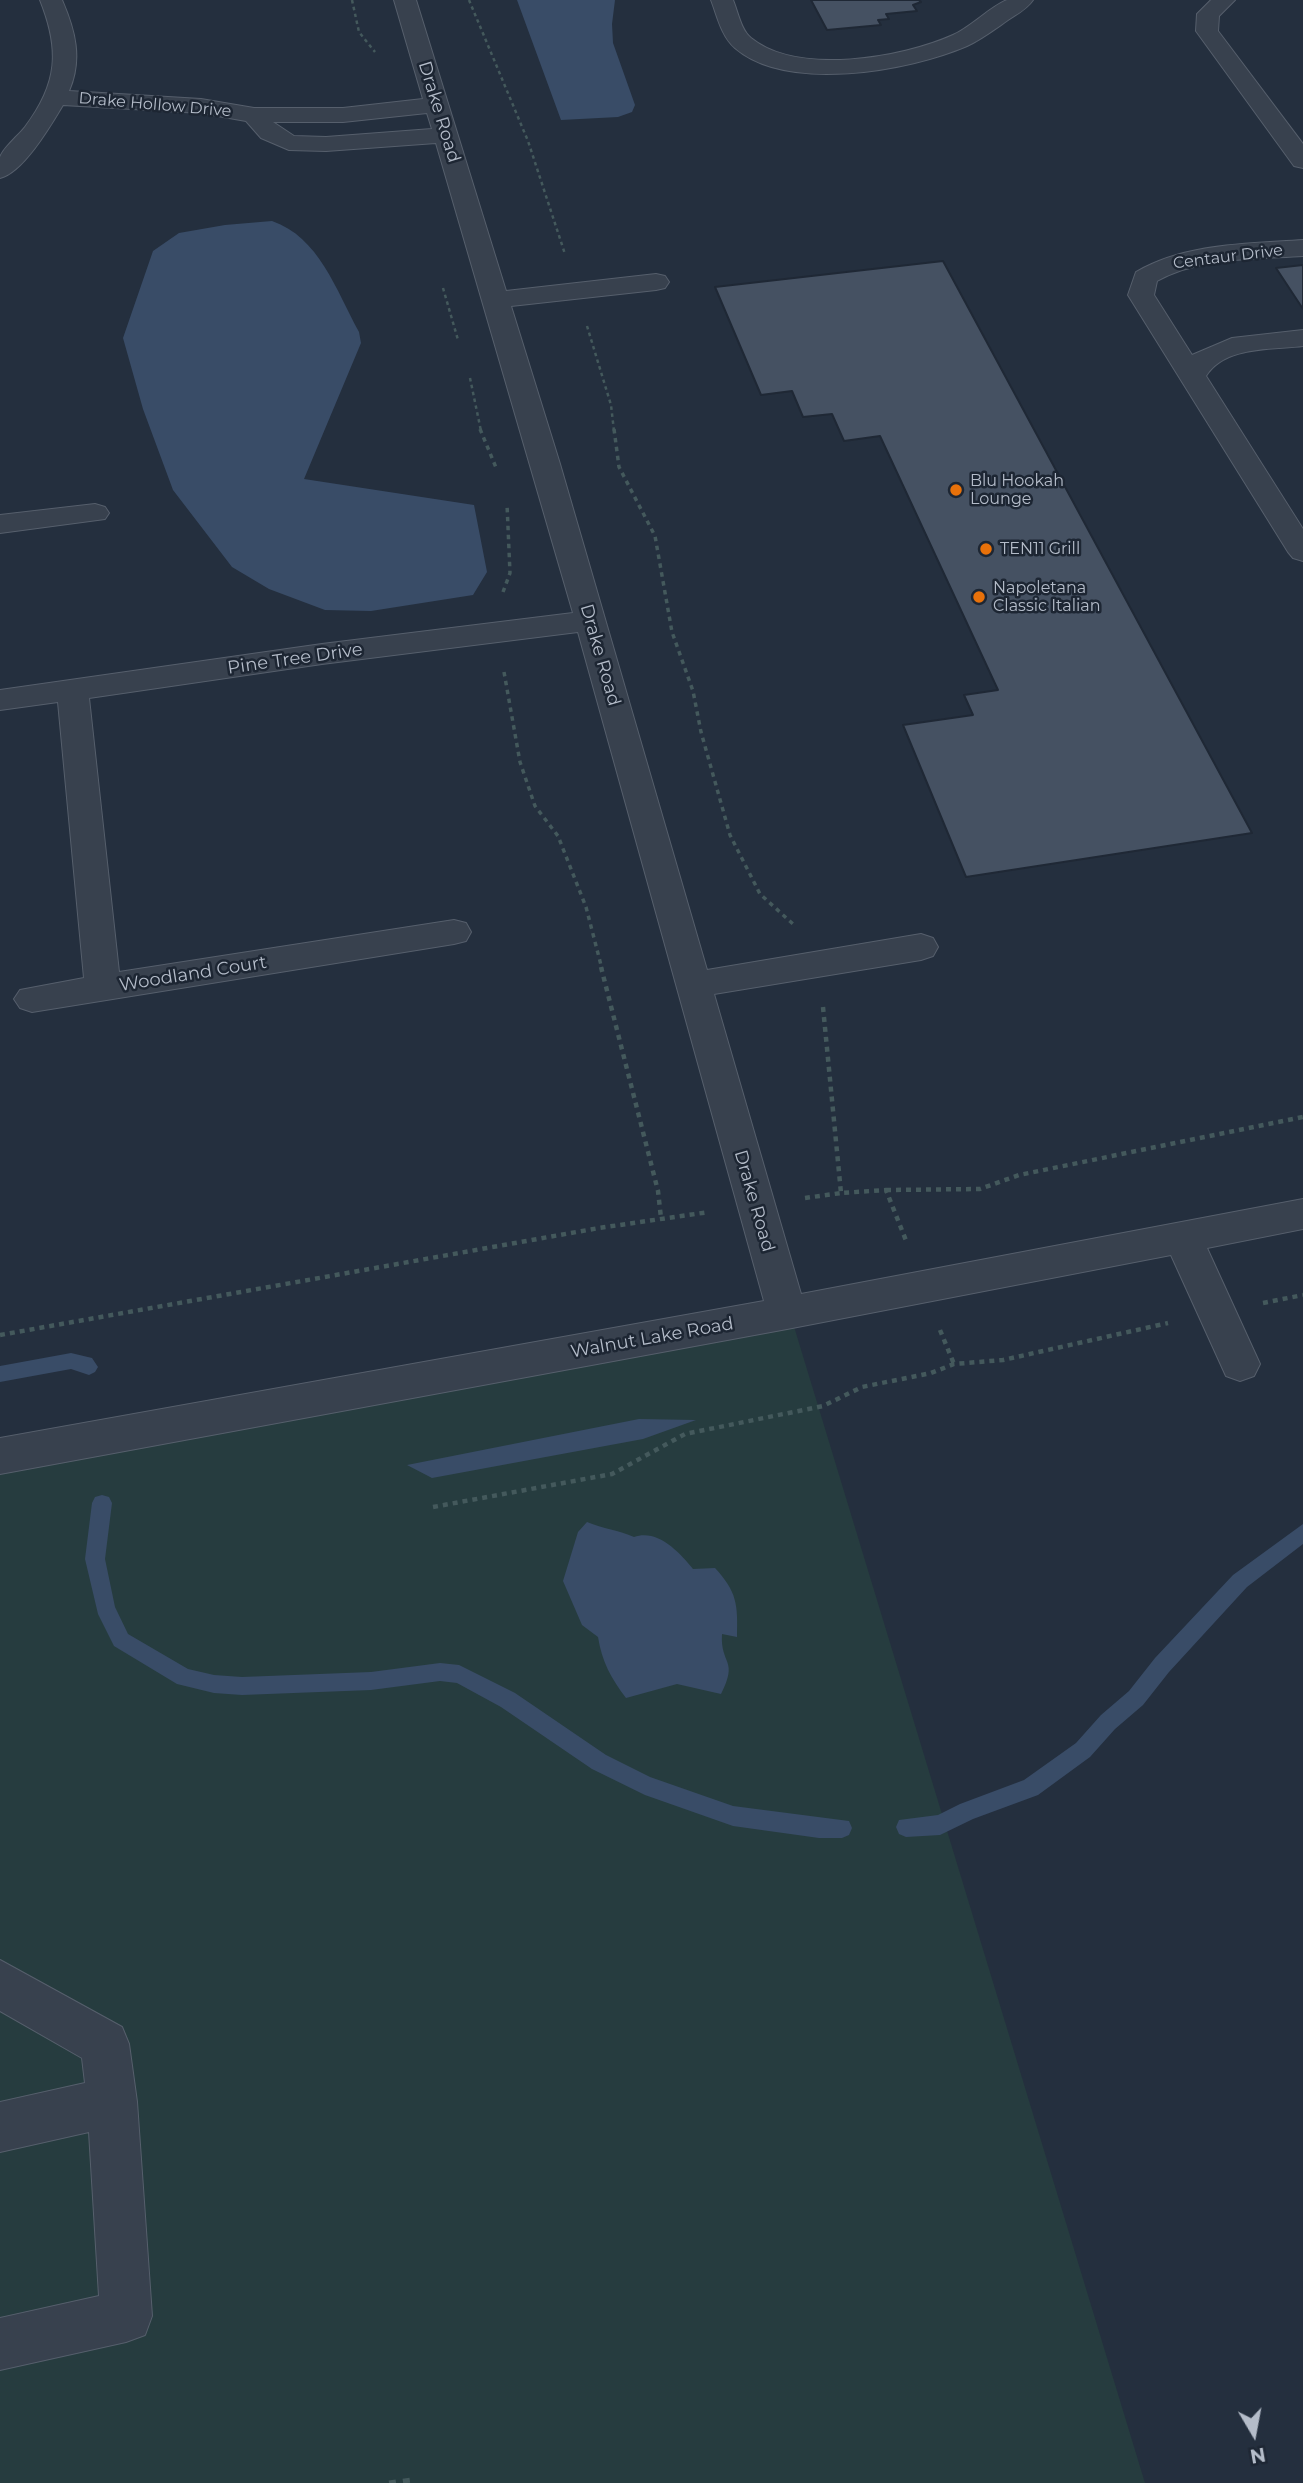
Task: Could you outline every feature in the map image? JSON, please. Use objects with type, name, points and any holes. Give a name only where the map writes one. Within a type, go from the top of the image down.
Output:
[{"type":"street","points":[[0,171],[28,142],[55,97],[66,56],[63,31],[51,0]]},
{"type":"street","name":"Drake Road","points":[[405,0],[591,621],[787,1313]]},
{"type":"street","points":[[722,0],[741,42],[769,58],[800,65],[843,65],[909,58],[961,40],[1022,0]]},
{"type":"street","points":[[1224,0],[1208,14],[1207,31],[1303,161]]},
{"type":"street","name":"Drake Hollow Drive","points":[[55,97],[201,106],[254,115],[343,115],[436,105]]},
{"type":"street","name":"Drake Hollow Drive","points":[[254,115],[270,133],[289,142],[339,143],[446,135]]},
{"type":"street","name":"Centaur Drive","points":[[1303,248],[1243,253],[1158,267],[1145,277],[1141,295],[1303,552]]},
{"type":"street","points":[[496,300],[656,282]]},
{"type":"street","points":[[1192,377],[1204,358],[1232,346],[1303,338]]},
{"type":"street","points":[[0,524],[95,513]]},
{"type":"street","name":"Pine Tree Drive","points":[[0,700],[323,654],[591,621]]},
{"type":"street","name":"Woodland Court","points":[[73,691],[103,988],[454,932]]},
{"type":"street","points":[[693,985],[921,947]]},
{"type":"street","points":[[32,999],[103,988]]},
{"type":"street","name":"Walnut Lake Road","points":[[0,1456],[787,1313],[1303,1214]]},
{"type":"street","points":[[1182,1236],[1240,1364]]},
{"type":"street","points":[[0,1984],[105,2043],[112,2102],[126,2316],[0,2344]]},
{"type":"street","points":[[0,2127],[112,2102]]},
{"type":"path","points":[[469,0],[483,43],[513,106],[533,157],[611,405],[619,467],[655,536],[670,623],[693,691],[701,732],[730,835],[760,894],[794,926],[821,990],[841,1193],[980,1189],[1019,1175],[1303,1117]]},
{"type":"path","points":[[886,1190],[954,1364]]},
{"type":"path","points":[[0,1335],[599,1228],[755,1206]]},
{"type":"path","points":[[433,1507],[612,1475],[685,1434],[823,1406],[862,1387],[932,1373],[954,1364],[1003,1360],[1217,1311],[1303,1295]]},
{"type":"path","points":[[390,2483],[411,2480]]},
{"type":"green space","points":[[789,1310],[1145,2483],[0,2483],[0,1457]]},
{"type":"water","points":[[517,0],[615,0],[613,43],[635,105],[632,112],[618,117],[561,120]]},
{"type":"water","points":[[272,221],[302,239],[314,252],[342,299],[359,332],[361,343],[304,479],[474,505],[487,572],[473,595],[371,611],[325,610],[269,589],[232,567],[173,490],[143,409],[123,338],[153,251],[179,233]]},
{"type":"water","points":[[639,1419],[696,1420],[643,1439],[432,1478],[407,1465]]},
{"type":"water","points":[[587,1522],[634,1537],[643,1535],[660,1539],[675,1549],[693,1569],[715,1568],[728,1584],[735,1599],[737,1637],[722,1634],[729,1668],[721,1694],[677,1684],[626,1698],[608,1669],[598,1637],[582,1625],[563,1581],[578,1532]]},
{"type":"building","points":[[811,0],[921,2],[913,5],[917,11],[886,14],[889,19],[878,20],[881,25],[827,30]]},
{"type":"building","points":[[943,261],[1252,833],[966,877],[903,725],[973,715],[964,695],[998,690],[880,436],[844,441],[832,414],[803,417],[792,391],[761,395],[715,287]]},
{"type":"building","points":[[1303,265],[1303,309],[1276,268]]},
{"type":"waterway","points":[[0,1374],[71,1361],[86,1363],[89,1367]]},
{"type":"waterway","points":[[102,1503],[95,1559],[105,1608],[121,1640],[184,1677],[214,1684],[242,1686],[371,1681],[440,1672],[459,1674],[508,1700],[599,1762],[645,1785],[733,1816],[819,1828],[842,1828]]},
{"type":"waterway","points":[[906,1827],[940,1825],[967,1811],[1031,1788],[1083,1750],[1108,1722],[1136,1698],[1162,1665],[1240,1581],[1303,1533]]},
{"type":"place","name":"Blu Hookah Lounge","points":[[956,490]]},
{"type":"place","name":"TEN11 Grill","points":[[986,549]]},
{"type":"place","name":"Napoletana Classic Italian","points":[[979,597]]}]
